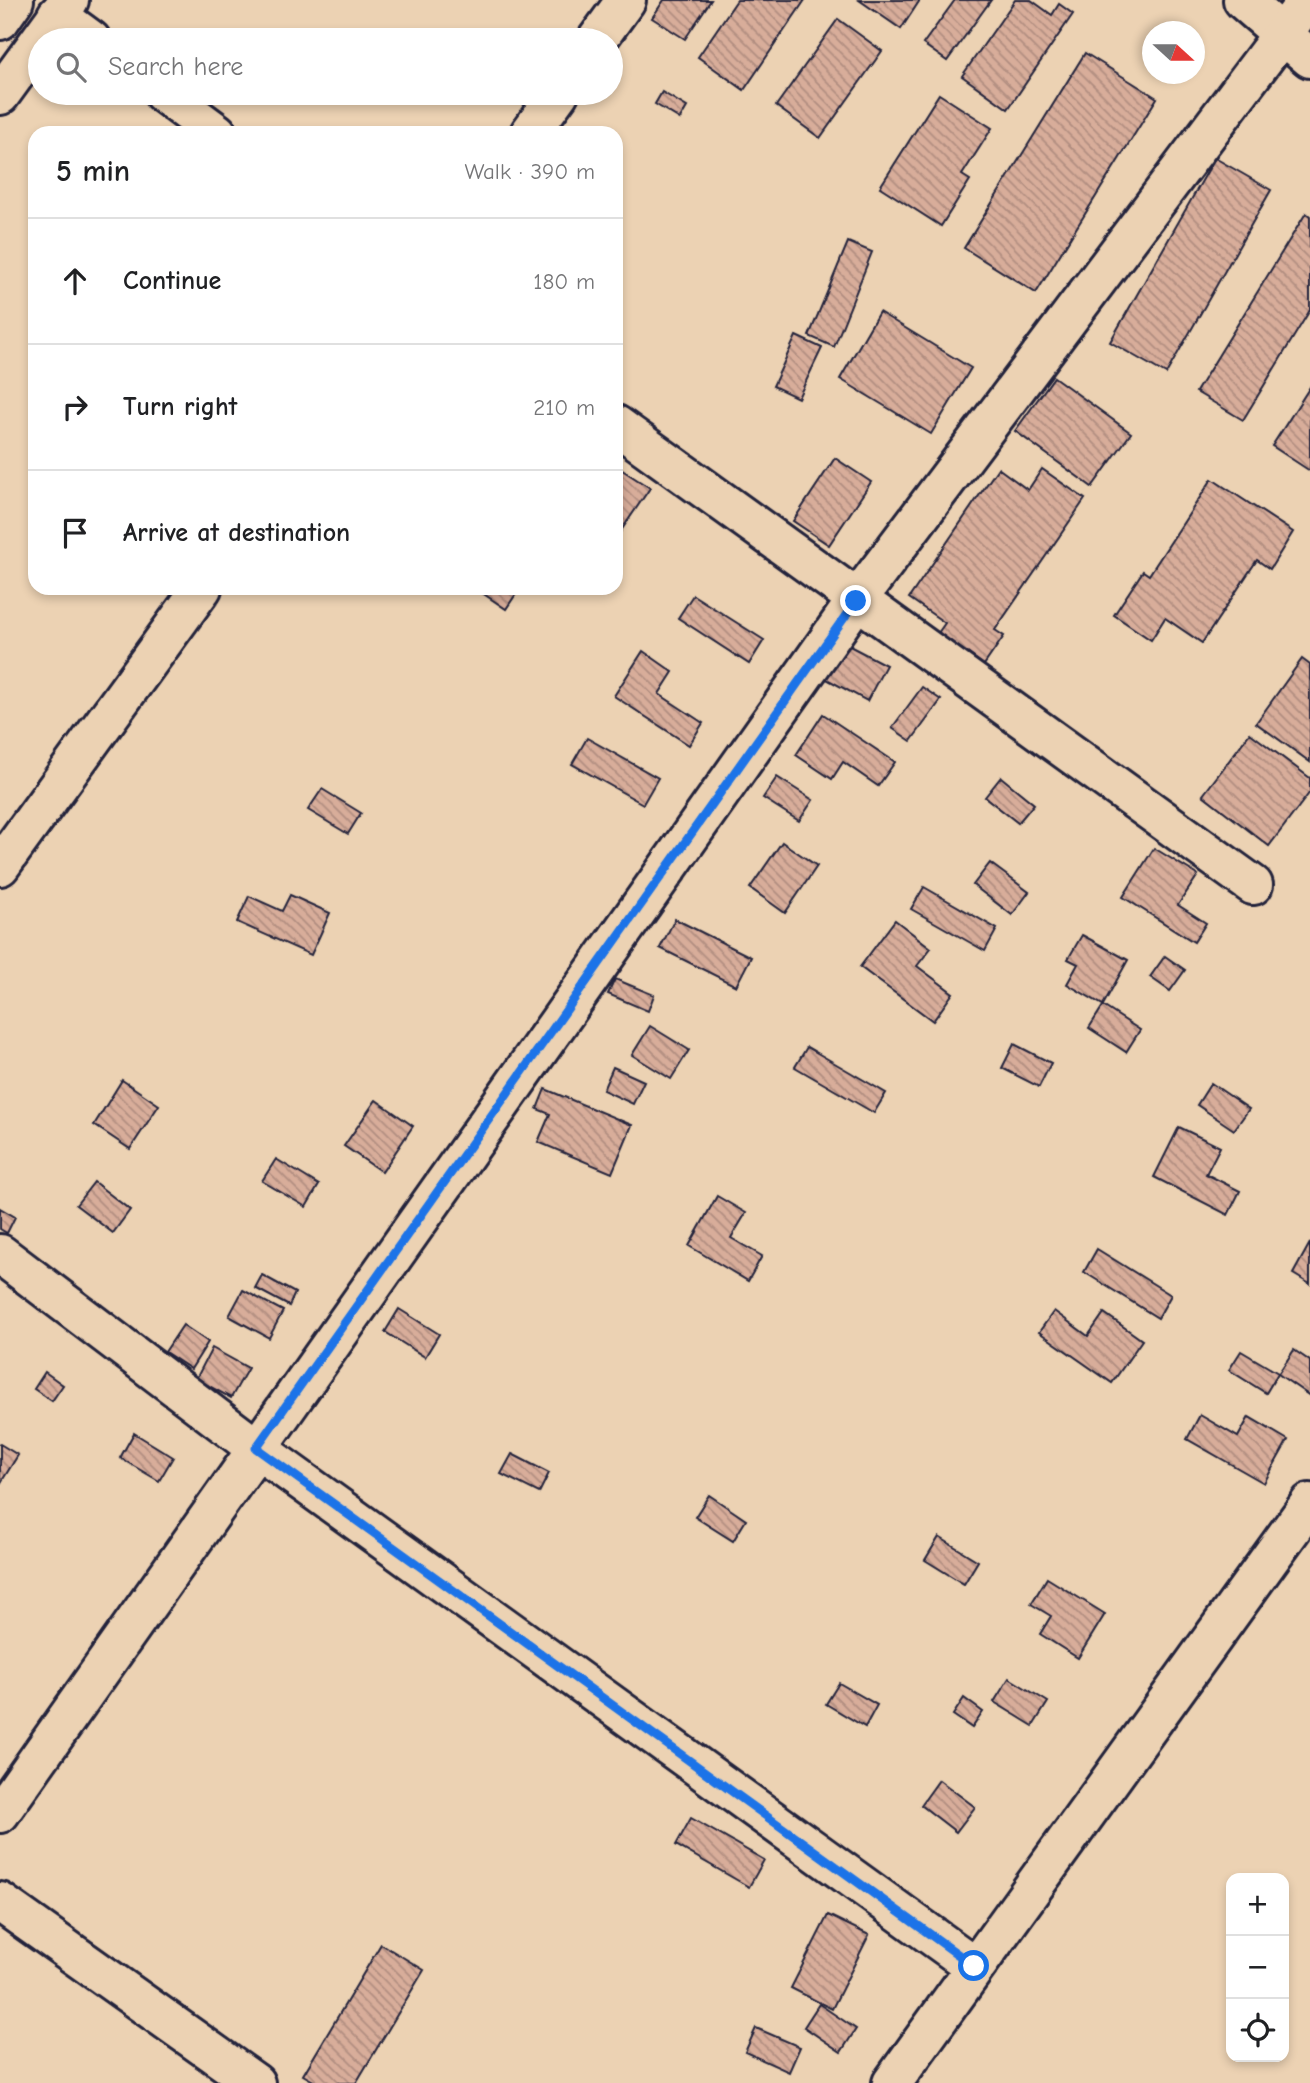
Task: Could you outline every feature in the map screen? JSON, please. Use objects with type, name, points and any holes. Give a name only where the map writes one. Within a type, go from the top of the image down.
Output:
[{"type":"street","points":[[0,20],[14,0]]},
{"type":"street","points":[[606,28],[626,0]]},
{"type":"street","points":[[1243,0],[1296,47]]},
{"type":"street","points":[[0,1813],[856,601],[1296,47],[1308,0]]},
{"type":"street","points":[[49,28],[63,8],[80,28]]},
{"type":"street","points":[[0,95],[28,56]]},
{"type":"street","points":[[179,105],[208,126]]},
{"type":"street","points":[[535,126],[550,105]]},
{"type":"street","points":[[623,430],[1253,886]]},
{"type":"street","points":[[0,866],[197,595]]},
{"type":"street","points":[[0,1254],[256,1448],[974,1966]]},
{"type":"street","points":[[892,2083],[1310,1503]]},
{"type":"street","points":[[0,1902],[254,2083]]},
{"type":"building","points":[[664,0],[711,0],[685,39],[652,18]]},
{"type":"building","points":[[737,0],[805,0],[744,90],[698,57]]},
{"type":"building","points":[[859,0],[920,0],[901,29]]},
{"type":"building","points":[[955,0],[991,0],[947,61],[923,44]]},
{"type":"building","points":[[1015,0],[1031,0],[1052,15],[1059,4],[1073,14],[1008,109],[962,76]]},
{"type":"building","points":[[838,19],[882,51],[820,138],[776,106]]},
{"type":"building","points":[[1085,53],[1157,98],[1036,293],[964,248]]},
{"type":"building","points":[[662,92],[687,107],[680,119],[655,104]]},
{"type":"building","points":[[939,94],[992,128],[962,175],[970,180],[941,226],[880,187]]},
{"type":"building","points":[[1215,158],[1271,190],[1166,374],[1110,342]]},
{"type":"building","points":[[1306,213],[1310,216],[1310,310],[1243,420],[1196,392]]},
{"type":"building","points":[[848,242],[872,252],[834,347],[809,336]]},
{"type":"building","points":[[879,312],[971,368],[931,434],[840,379]]},
{"type":"building","points":[[796,336],[822,348],[798,398],[773,386]]},
{"type":"building","points":[[1054,377],[1131,433],[1092,487],[1015,431]]},
{"type":"building","points":[[1310,387],[1310,471],[1272,446]]},
{"type":"building","points":[[835,458],[871,482],[829,545],[793,521]]},
{"type":"building","points":[[998,468],[1028,490],[1042,469],[1085,499],[995,630],[1004,636],[984,665],[938,633],[945,623],[909,598]]},
{"type":"building","points":[[623,471],[650,488],[623,528]]},
{"type":"building","points":[[1212,479],[1293,532],[1270,569],[1257,560],[1202,643],[1165,618],[1151,640],[1114,615],[1143,571],[1149,575]]},
{"type":"building","points":[[485,595],[515,595],[506,609]]},
{"type":"building","points":[[693,595],[764,640],[749,664],[678,618]]},
{"type":"building","points":[[842,642],[886,665],[867,701],[823,677]]},
{"type":"building","points":[[643,651],[673,672],[659,694],[703,723],[689,745],[614,696]]},
{"type":"building","points":[[1302,659],[1310,665],[1310,762],[1256,723]]},
{"type":"building","points":[[922,687],[941,700],[911,741],[892,728]]},
{"type":"building","points":[[823,714],[895,762],[878,786],[843,762],[832,779],[796,755]]},
{"type":"building","points":[[1250,733],[1310,778],[1310,792],[1269,846],[1203,795]]},
{"type":"building","points":[[587,738],[658,778],[643,804],[572,764]]},
{"type":"building","points":[[777,777],[813,800],[799,821],[763,798]]},
{"type":"building","points":[[1001,777],[1034,804],[1018,823],[985,797]]},
{"type":"building","points":[[322,789],[361,813],[348,834],[308,810]]},
{"type":"building","points":[[782,842],[817,866],[785,913],[750,888]]},
{"type":"building","points":[[1154,848],[1198,875],[1178,905],[1206,923],[1194,942],[1123,897]]},
{"type":"building","points":[[990,863],[1029,892],[1012,915],[973,885]]},
{"type":"building","points":[[924,887],[997,929],[985,951],[911,909]]},
{"type":"building","points":[[290,895],[330,913],[311,955],[237,922],[249,896],[282,911]]},
{"type":"building","points":[[675,919],[751,957],[736,986],[660,948]]},
{"type":"building","points":[[895,920],[931,948],[917,966],[953,993],[933,1021],[860,967]]},
{"type":"building","points":[[1082,935],[1128,960],[1103,1005],[1067,984],[1078,964],[1068,959]]},
{"type":"building","points":[[1165,956],[1185,970],[1170,991],[1150,977]]},
{"type":"building","points":[[615,979],[654,995],[648,1011],[608,994]]},
{"type":"building","points":[[1103,1006],[1140,1030],[1126,1052],[1089,1028]]},
{"type":"building","points":[[650,1026],[689,1050],[671,1079],[632,1055]]},
{"type":"building","points":[[1014,1044],[1051,1063],[1039,1087],[1002,1068]]},
{"type":"building","points":[[807,1047],[886,1093],[874,1113],[795,1067]]},
{"type":"building","points":[[613,1067],[644,1081],[633,1104],[603,1090]]},
{"type":"building","points":[[122,1080],[159,1105],[130,1149],[94,1125]]},
{"type":"building","points":[[1211,1083],[1249,1109],[1234,1130],[1197,1105]]},
{"type":"building","points":[[545,1089],[632,1125],[612,1173],[538,1142],[550,1114],[537,1109]]},
{"type":"building","points":[[376,1100],[413,1126],[382,1172],[344,1146]]},
{"type":"building","points":[[1179,1127],[1220,1147],[1206,1174],[1240,1191],[1228,1215],[1154,1177]]},
{"type":"building","points":[[276,1159],[319,1185],[306,1207],[262,1181]]},
{"type":"building","points":[[94,1182],[130,1210],[113,1233],[76,1205]]},
{"type":"building","points":[[717,1196],[746,1213],[731,1238],[762,1256],[748,1281],[689,1246]]},
{"type":"building","points":[[0,1208],[15,1217],[7,1233],[0,1229]]},
{"type":"building","points":[[1310,1243],[1310,1284],[1293,1274]]},
{"type":"building","points":[[1097,1249],[1171,1295],[1158,1318],[1084,1272]]},
{"type":"building","points":[[262,1275],[295,1293],[289,1306],[255,1288]]},
{"type":"building","points":[[243,1290],[283,1311],[269,1338],[229,1316]]},
{"type":"building","points":[[399,1309],[439,1334],[425,1357],[385,1332]]},
{"type":"building","points":[[1054,1311],[1088,1336],[1104,1313],[1142,1340],[1112,1383],[1039,1332]]},
{"type":"building","points":[[183,1325],[208,1342],[191,1369],[165,1352]]},
{"type":"building","points":[[212,1348],[248,1368],[231,1398],[196,1379]]},
{"type":"building","points":[[1294,1350],[1310,1361],[1310,1396],[1278,1374]]},
{"type":"building","points":[[1241,1351],[1278,1373],[1266,1393],[1229,1370]]},
{"type":"building","points":[[45,1372],[63,1385],[52,1401],[34,1389]]},
{"type":"building","points":[[1200,1415],[1238,1437],[1249,1417],[1288,1440],[1264,1483],[1187,1439]]},
{"type":"building","points":[[134,1433],[173,1457],[159,1481],[120,1458]]},
{"type":"building","points":[[0,1444],[18,1455],[0,1484]]},
{"type":"building","points":[[512,1454],[549,1473],[539,1493],[501,1474]]},
{"type":"building","points":[[709,1495],[746,1520],[733,1541],[695,1517]]},
{"type":"building","points":[[939,1537],[978,1561],[964,1584],[925,1560]]},
{"type":"building","points":[[1047,1578],[1105,1614],[1078,1658],[1040,1634],[1051,1616],[1031,1604]]},
{"type":"building","points":[[1009,1678],[1048,1702],[1033,1726],[994,1702]]},
{"type":"building","points":[[839,1683],[877,1705],[865,1727],[826,1704]]},
{"type":"building","points":[[964,1698],[983,1712],[972,1728],[953,1715]]},
{"type":"building","points":[[939,1780],[975,1807],[956,1832],[921,1805]]},
{"type":"building","points":[[691,1818],[764,1860],[749,1887],[676,1845]]},
{"type":"building","points":[[828,1915],[869,1935],[832,2009],[791,1988]]},
{"type":"building","points":[[381,1944],[424,1970],[356,2083],[317,2083],[303,2075]]},
{"type":"building","points":[[819,2004],[856,2029],[841,2052],[804,2027]]},
{"type":"building","points":[[756,2028],[800,2047],[789,2072],[745,2052]]},
{"type":"route","points":[[856,601],[256,1448],[974,1966]]}]
